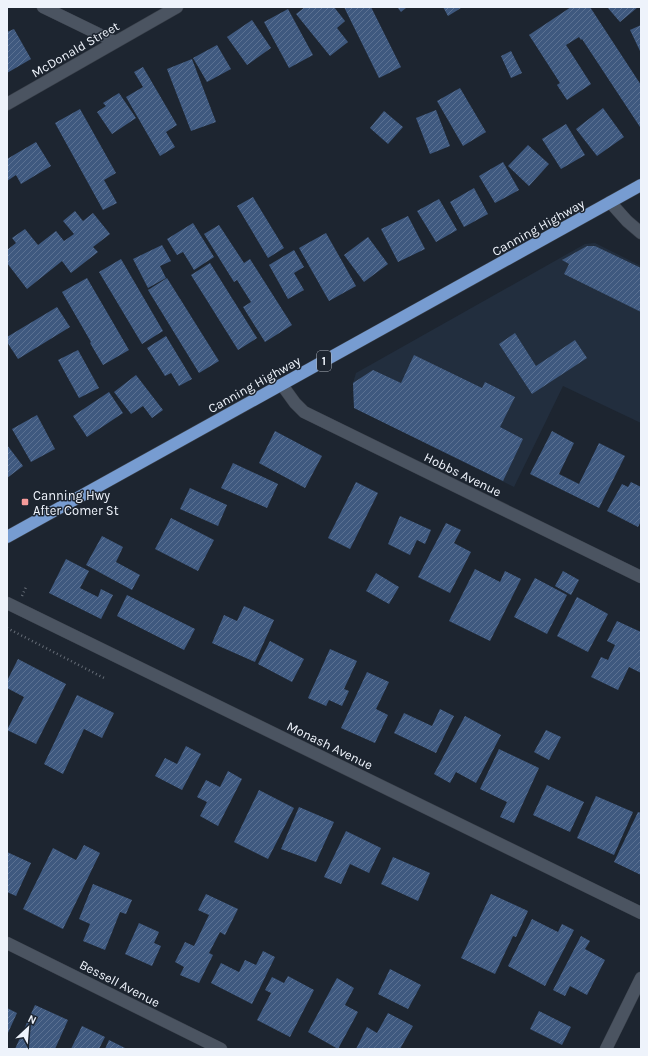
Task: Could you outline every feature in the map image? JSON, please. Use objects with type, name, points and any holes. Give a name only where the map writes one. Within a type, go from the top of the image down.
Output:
[{"type":"highway","name":"Canning Highway","points":[[7,536],[641,185]]},
{"type":"street","points":[[43,7],[115,42]]},
{"type":"street","name":"McDonald Street","points":[[7,104],[177,7]]},
{"type":"street","points":[[610,202],[627,221],[641,233]]},
{"type":"street","name":"Hobbs Avenue","points":[[282,385],[295,403],[304,412],[641,577]]},
{"type":"street","name":"Monash Avenue","points":[[7,603],[641,913]]},
{"type":"street","name":"Bessell Avenue","points":[[7,943],[221,1049]]},
{"type":"street","points":[[606,1049],[641,978]]},
{"type":"path","points":[[7,628],[104,678]]},
{"type":"shaded area","points":[[595,243],[641,266],[641,423],[563,386],[514,487],[354,408],[353,383],[356,373],[585,244]]},
{"type":"building","points":[[305,7],[334,7],[345,21],[337,28],[348,42],[330,56],[296,14]]},
{"type":"building","points":[[344,7],[371,7],[401,67],[379,78]]},
{"type":"building","points":[[397,7],[407,7],[401,12]]},
{"type":"building","points":[[443,7],[460,7],[461,8],[448,16]]},
{"type":"building","points":[[571,7],[590,7],[641,85],[640,127],[582,39],[581,40],[579,37],[566,45],[591,84],[567,100],[557,85],[560,83],[529,35]]},
{"type":"building","points":[[607,7],[638,7],[620,22]]},
{"type":"building","points":[[288,9],[313,55],[289,68],[264,22]]},
{"type":"building","points":[[252,20],[271,48],[247,65],[227,37]]},
{"type":"building","points":[[641,25],[641,53],[630,30]]},
{"type":"building","points":[[14,29],[31,59],[7,73],[7,32]]},
{"type":"building","points":[[217,45],[231,69],[207,82],[193,58]]},
{"type":"building","points":[[511,51],[522,73],[511,78],[501,56]]},
{"type":"building","points":[[192,59],[216,122],[191,131],[167,69]]},
{"type":"building","points":[[143,67],[177,125],[166,132],[175,147],[160,156],[126,97],[143,87],[134,72]]},
{"type":"building","points":[[460,88],[486,132],[463,146],[437,101]]},
{"type":"building","points":[[119,93],[136,118],[112,134],[97,112],[106,106],[103,103]]},
{"type":"building","points":[[603,108],[624,137],[597,156],[576,129]]},
{"type":"building","points":[[80,109],[116,173],[104,180],[117,203],[103,210],[55,123]]},
{"type":"building","points":[[436,110],[450,146],[430,154],[416,118]]},
{"type":"building","points":[[384,111],[403,127],[388,144],[370,128]]},
{"type":"building","points":[[566,124],[585,155],[561,169],[542,139]]},
{"type":"building","points":[[36,142],[51,166],[21,184],[16,175],[7,181],[7,159]]},
{"type":"building","points":[[528,145],[549,164],[529,186],[508,166]]},
{"type":"building","points":[[503,162],[519,190],[495,203],[479,176]]},
{"type":"building","points":[[474,188],[488,214],[464,227],[450,202]]},
{"type":"building","points":[[253,197],[284,248],[268,258],[237,206]]},
{"type":"building","points":[[439,199],[457,230],[436,242],[417,211]]},
{"type":"building","points":[[75,211],[83,221],[93,213],[110,234],[93,247],[98,252],[71,273],[62,261],[27,289],[7,263],[7,250],[16,243],[12,238],[25,229],[38,245],[56,231],[64,241],[74,234],[63,221]]},
{"type":"building","points":[[408,216],[425,249],[398,262],[381,229]]},
{"type":"building","points":[[193,223],[214,257],[194,270],[183,252],[177,255],[167,239]]},
{"type":"building","points":[[219,225],[244,263],[250,259],[292,325],[265,342],[243,307],[251,302],[237,280],[234,282],[204,234]]},
{"type":"building","points":[[326,233],[356,286],[329,301],[299,248]]},
{"type":"building","points":[[368,237],[388,264],[364,282],[344,255]]},
{"type":"building","points":[[162,245],[171,261],[160,266],[166,278],[148,288],[133,259]]},
{"type":"building","points":[[587,246],[595,246],[641,268],[641,312],[564,274],[569,264],[562,260]]},
{"type":"building","points":[[294,250],[304,267],[294,273],[304,290],[288,299],[269,265]]},
{"type":"building","points":[[121,259],[163,331],[142,344],[99,272]]},
{"type":"building","points":[[210,263],[257,338],[238,350],[191,275]]},
{"type":"building","points":[[87,278],[129,350],[103,365],[62,292]]},
{"type":"building","points":[[167,278],[219,361],[199,373],[148,290]]},
{"type":"building","points":[[57,307],[70,327],[18,359],[7,342],[7,337]]},
{"type":"building","points":[[515,333],[536,366],[575,340],[587,358],[532,394],[499,344]]},
{"type":"building","points":[[166,336],[192,379],[179,386],[171,373],[165,376],[147,348]]},
{"type":"building","points":[[78,350],[99,388],[79,398],[58,360]]},
{"type":"building","points":[[414,355],[482,388],[485,382],[515,397],[500,427],[523,439],[503,481],[354,408],[353,383],[373,370],[401,383]]},
{"type":"building","points":[[136,375],[163,410],[152,418],[143,406],[131,414],[114,392]]},
{"type":"building","points":[[109,392],[123,413],[87,437],[73,416]]},
{"type":"building","points":[[37,415],[55,449],[31,462],[12,429]]},
{"type":"building","points":[[275,431],[322,456],[305,488],[259,463]]},
{"type":"building","points":[[552,431],[574,443],[559,474],[579,484],[599,443],[625,456],[599,508],[530,474]]},
{"type":"building","points":[[7,445],[23,466],[7,478]]},
{"type":"building","points":[[233,463],[278,484],[267,508],[221,488]]},
{"type":"building","points":[[356,482],[378,493],[350,549],[328,538]]},
{"type":"building","points":[[631,482],[641,487],[641,521],[638,527],[607,511],[622,484],[628,487]]},
{"type":"building","points":[[190,488],[227,505],[218,526],[180,509]]},
{"type":"building","points":[[400,516],[431,530],[425,544],[417,540],[410,555],[388,544]]},
{"type":"building","points":[[171,518],[214,540],[198,571],[155,549]]},
{"type":"building","points":[[446,523],[461,530],[454,543],[471,552],[450,593],[418,577]]},
{"type":"building","points":[[102,536],[123,547],[116,562],[140,575],[132,590],[86,565]]},
{"type":"building","points":[[66,559],[89,571],[80,588],[98,597],[101,589],[113,595],[101,619],[49,593]]},
{"type":"building","points":[[475,569],[500,582],[505,571],[521,579],[490,641],[449,621]]},
{"type":"building","points":[[563,571],[579,580],[571,595],[555,586]]},
{"type":"building","points":[[376,573],[399,587],[389,604],[366,591]]},
{"type":"building","points":[[535,578],[567,595],[547,634],[514,617]]},
{"type":"building","points":[[127,595],[195,629],[184,650],[117,616]]},
{"type":"building","points":[[577,597],[608,614],[588,652],[557,636]]},
{"type":"building","points":[[244,606],[274,620],[255,662],[212,643],[224,615],[237,621]]},
{"type":"building","points":[[617,621],[641,632],[641,673],[629,667],[618,690],[591,677],[601,657],[608,660],[615,645],[607,641]]},
{"type":"building","points":[[270,641],[304,659],[292,682],[258,664]]},
{"type":"building","points":[[330,649],[357,661],[344,689],[349,691],[342,706],[329,700],[326,706],[308,698]]},
{"type":"building","points":[[18,659],[66,684],[36,744],[7,730],[24,697],[7,688],[7,681]]},
{"type":"building","points":[[367,672],[389,682],[376,709],[388,715],[375,743],[341,728]]},
{"type":"building","points":[[77,695],[114,713],[102,738],[84,729],[63,774],[44,764]]},
{"type":"building","points":[[440,709],[454,716],[436,753],[394,733],[404,713],[432,726]]},
{"type":"building","points":[[465,716],[501,735],[476,783],[456,772],[450,783],[434,774]]},
{"type":"building","points":[[546,730],[561,737],[549,760],[534,752]]},
{"type":"building","points":[[186,746],[201,754],[182,790],[155,776],[165,758],[177,764]]},
{"type":"building","points":[[499,749],[539,768],[514,823],[500,817],[507,802],[480,789]]},
{"type":"building","points":[[228,771],[242,779],[218,826],[200,816],[207,802],[197,797],[206,780],[220,787]]},
{"type":"building","points":[[547,785],[584,802],[570,832],[533,815]]},
{"type":"building","points":[[259,790],[294,808],[268,859],[234,842]]},
{"type":"building","points":[[596,796],[633,812],[614,855],[577,838]]},
{"type":"building","points":[[299,807],[334,822],[316,862],[281,849]]},
{"type":"building","points":[[638,812],[641,813],[641,875],[614,862]]},
{"type":"building","points":[[346,831],[381,848],[369,873],[350,864],[341,884],[324,877]]},
{"type":"building","points":[[84,845],[100,853],[63,929],[23,909],[53,848],[76,860]]},
{"type":"building","points":[[7,852],[31,863],[16,896],[7,892]]},
{"type":"building","points":[[393,857],[430,873],[418,901],[381,884]]},
{"type":"building","points":[[93,884],[132,900],[126,914],[120,912],[105,950],[83,941],[90,924],[79,919]]},
{"type":"building","points":[[206,894],[238,909],[225,935],[220,932],[209,953],[213,955],[199,983],[180,975],[184,967],[175,962],[185,942],[194,946],[209,915],[198,910]]},
{"type":"building","points":[[491,894],[528,911],[516,937],[513,936],[495,974],[461,958]]},
{"type":"building","points":[[532,919],[558,932],[562,924],[574,930],[545,986],[508,966]]},
{"type":"building","points":[[139,923],[159,932],[154,943],[161,946],[152,966],[125,954]]},
{"type":"building","points":[[581,936],[590,941],[585,949],[605,960],[587,995],[570,986],[565,996],[553,990]]},
{"type":"building","points":[[263,951],[275,957],[252,1004],[211,983],[221,963],[239,972],[245,960],[256,965]]},
{"type":"building","points":[[390,969],[421,985],[408,1009],[378,994]]},
{"type":"building","points":[[288,976],[314,990],[290,1037],[257,1020],[271,993],[265,990],[272,977],[284,983]]},
{"type":"building","points":[[337,978],[354,988],[345,1005],[358,1012],[338,1049],[308,1032]]},
{"type":"building","points":[[35,1005],[68,1020],[55,1049],[15,1049]]},
{"type":"building","points":[[7,1008],[17,1013],[7,1035]]},
{"type":"building","points":[[539,1011],[571,1027],[562,1045],[530,1029]]},
{"type":"building","points":[[388,1013],[413,1026],[400,1049],[356,1049],[367,1027],[377,1033]]},
{"type":"building","points":[[82,1026],[105,1037],[99,1049],[71,1049]]},
{"type":"building","points":[[109,1040],[127,1049],[105,1049]]},
{"type":"place","name":"Canning Hwy After Comer St","points":[[25,502]]}]
